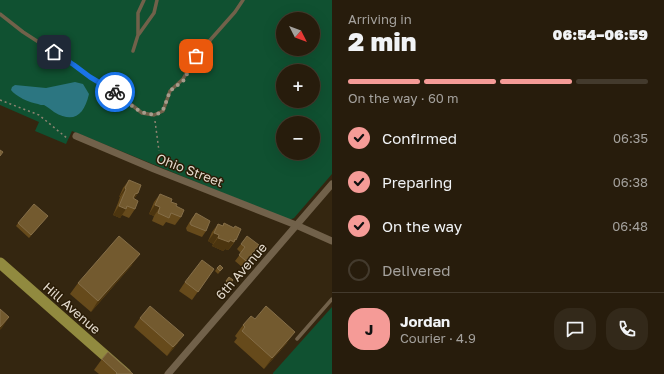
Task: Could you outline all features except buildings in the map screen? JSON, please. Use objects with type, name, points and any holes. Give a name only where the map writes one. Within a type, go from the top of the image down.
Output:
[{"type":"main road","name":"Hill Avenue","points":[[0,263],[126,374]]},
{"type":"street","name":"Ohio Street","points":[[76,136],[332,241]]},
{"type":"street","name":"6th Avenue","points":[[168,374],[332,184]]},
{"type":"lane","points":[[133,51],[138,35],[138,13],[144,0]]},
{"type":"lane","points":[[138,35],[154,13],[157,0]]},
{"type":"lane","points":[[0,14],[22,32],[114,91],[140,111],[146,114],[154,115],[163,111],[170,91],[184,80],[196,56],[235,12],[243,0]]},
{"type":"lane","points":[[297,339],[332,299]]},
{"type":"path","points":[[0,100],[39,115],[68,139]]},
{"type":"path","points":[[154,115],[159,151]]},
{"type":"green space","points":[[0,0],[332,0],[332,174],[294,218],[289,220],[72,131],[66,144],[35,131],[39,122],[0,105]]},
{"type":"green space","points":[[332,307],[332,374],[273,374],[273,373]]},
{"type":"water","points":[[75,82],[83,84],[89,94],[81,112],[73,117],[61,116],[44,105],[39,105],[19,97],[11,90],[15,85],[46,88]]},
{"type":"way so far","points":[[115,92],[142,113],[154,115],[160,113],[163,111],[168,94],[184,80],[196,56]]},
{"type":"route","points":[[54,52],[115,92]]}]
